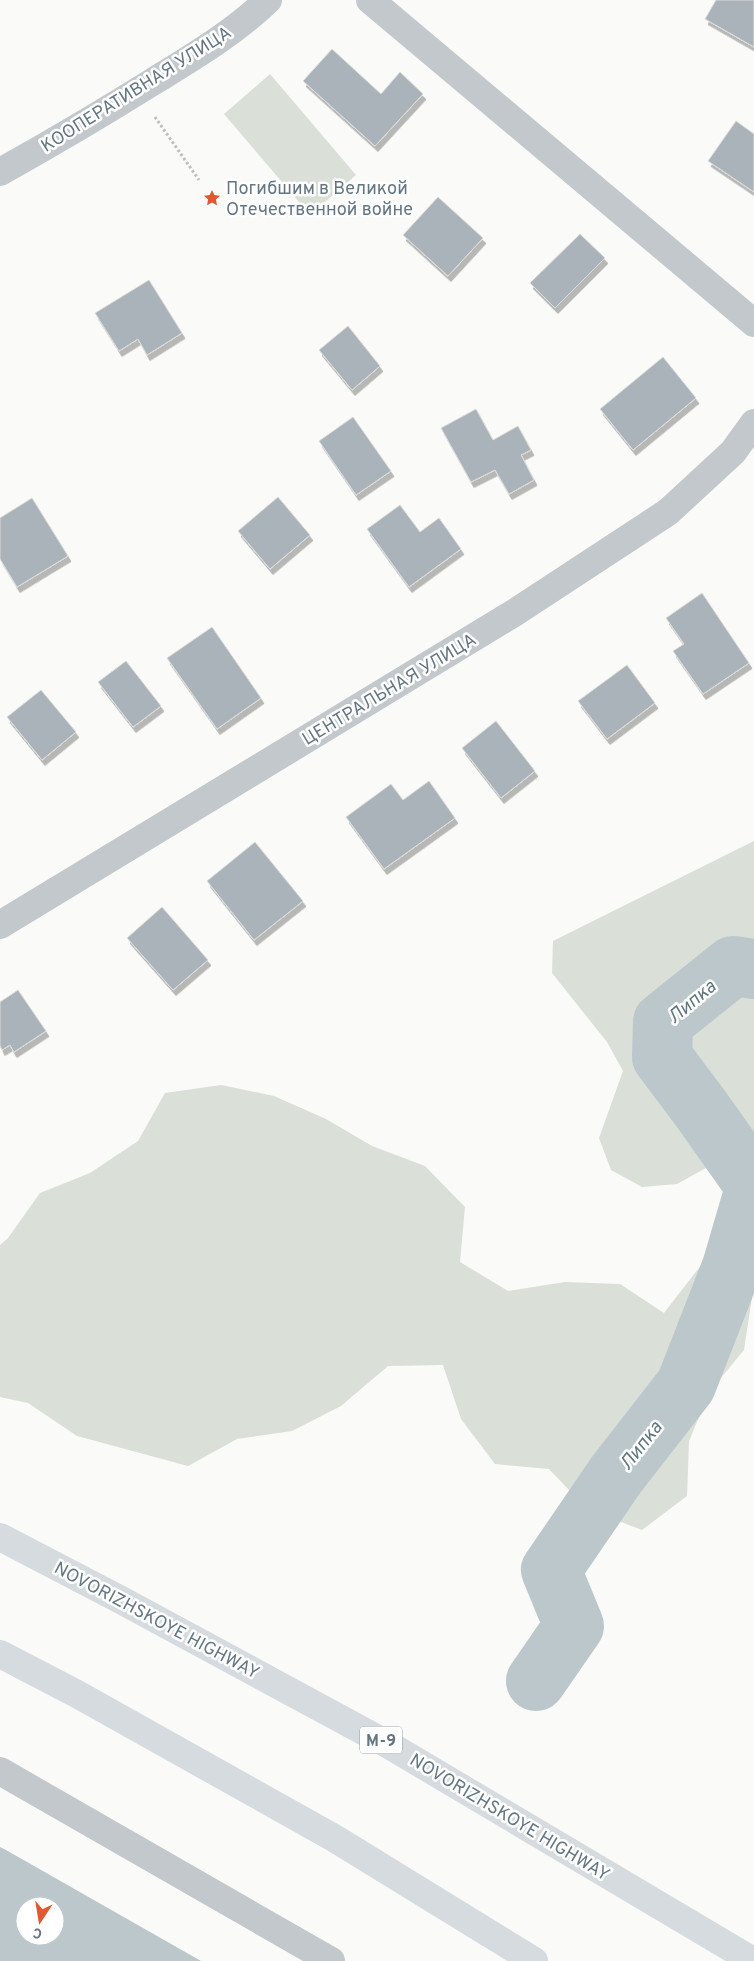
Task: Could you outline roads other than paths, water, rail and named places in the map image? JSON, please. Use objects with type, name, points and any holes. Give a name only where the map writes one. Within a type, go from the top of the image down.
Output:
[{"type":"highway","name":"NOVORIZHSKOYE HIGHWAY","points":[[0,1537],[389,1745],[753,1961]]},
{"type":"highway","points":[[0,1654],[77,1694],[334,1838],[534,1961]]},
{"type":"street","name":"КООПЕРАТИВНАЯ УЛИЦА","points":[[0,172],[82,126],[137,92],[233,29],[268,0]]},
{"type":"street","points":[[370,0],[754,323]]},
{"type":"street","name":"ЦЕНТРАЛЬНАЯ УЛИЦА","points":[[0,925],[514,613],[668,512],[733,452],[754,423]]},
{"type":"street","points":[[0,1771],[331,1961]]},
{"type":"waterway","name":"Липка","points":[[754,969],[733,966],[663,1022],[662,1057],[754,1184]]},
{"type":"waterway","name":"Липка","points":[[536,1681],[574,1626],[551,1570],[616,1475],[686,1385],[732,1267],[754,1192]]},
{"type":"place","name":"Погибшим в Великой Отечественной войне","points":[[212,198]]}]
